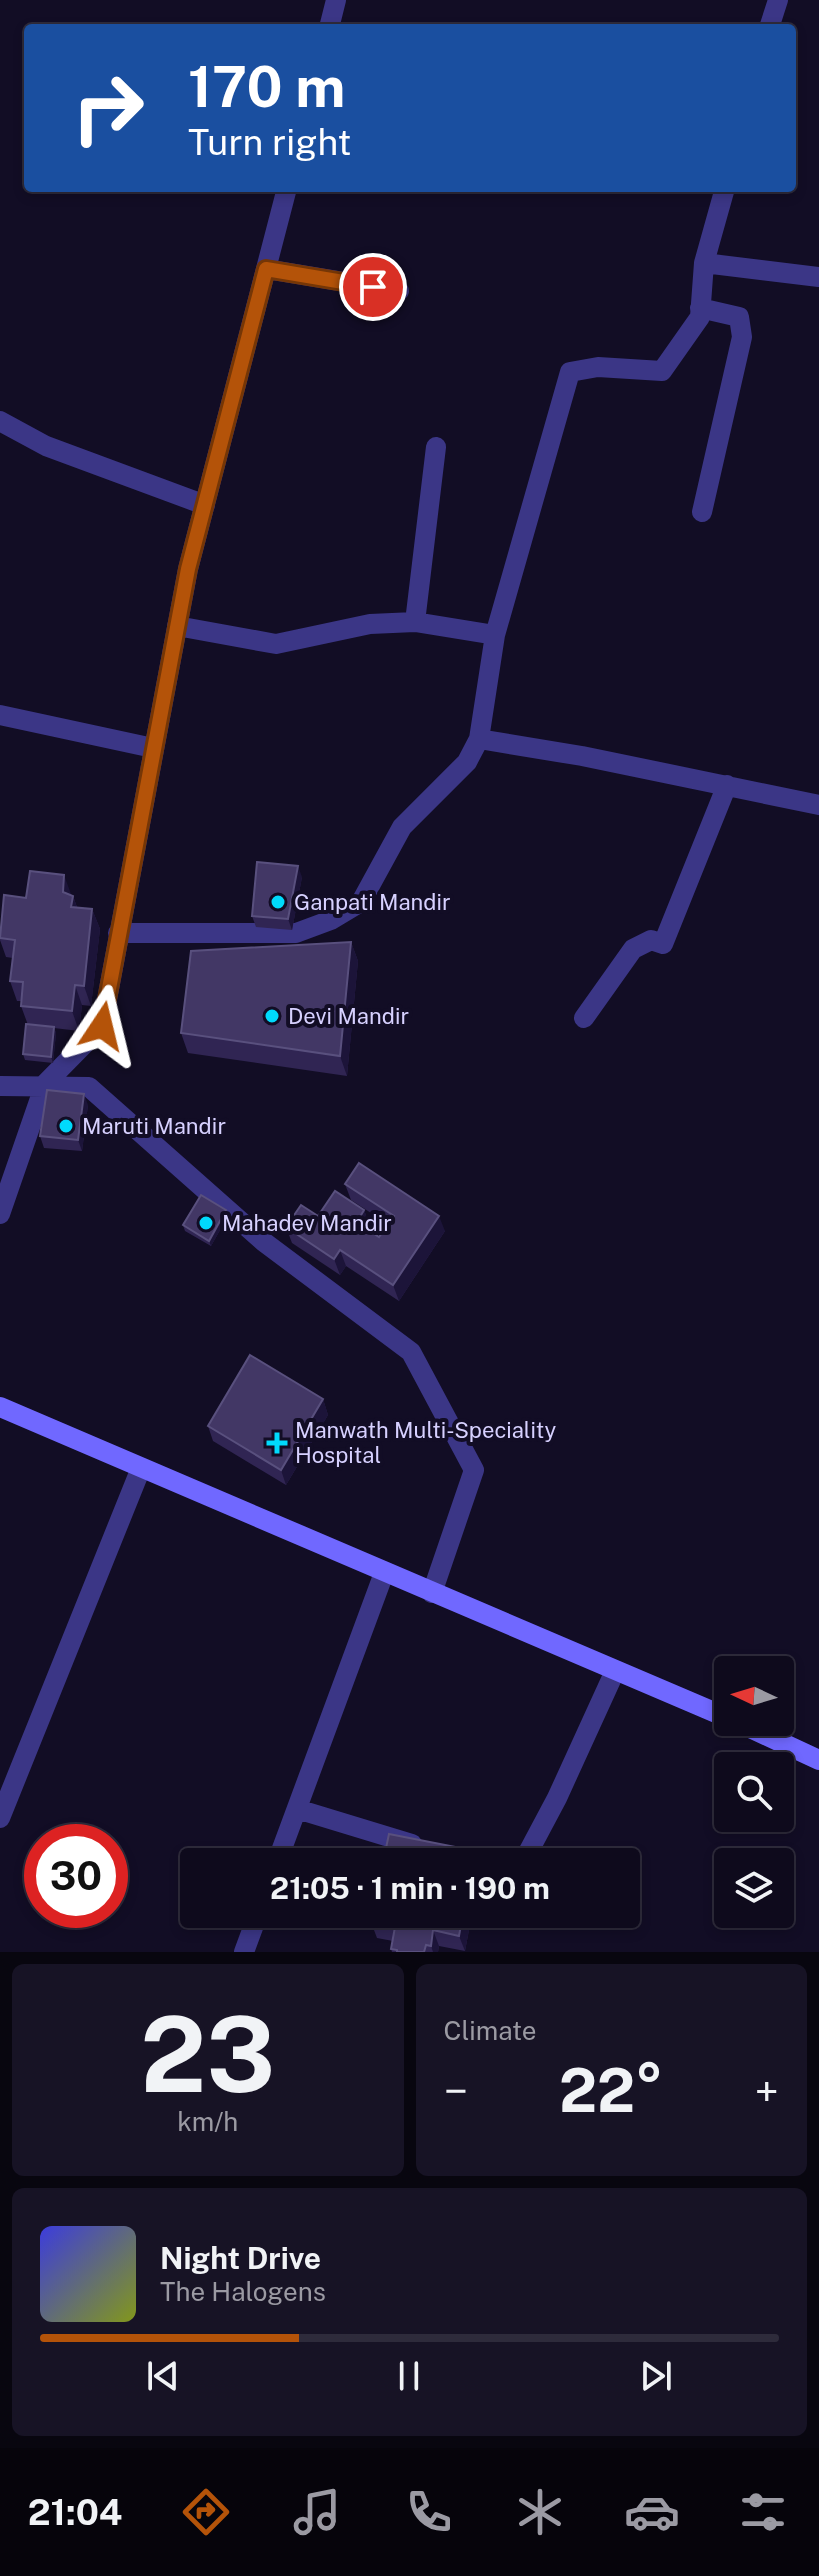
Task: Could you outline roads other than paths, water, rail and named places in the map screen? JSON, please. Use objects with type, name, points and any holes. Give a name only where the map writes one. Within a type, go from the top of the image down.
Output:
[{"type":"street","points":[[330,24],[336,0]]},
{"type":"street","points":[[770,24],[778,0]]},
{"type":"street","points":[[0,1214],[45,1084],[102,1026],[177,626],[286,192]]},
{"type":"street","points":[[118,933],[296,933],[331,920],[361,902],[402,827],[467,762],[479,739],[495,635],[570,372],[598,367],[662,371],[700,317],[704,263],[724,192]]},
{"type":"street","points":[[704,263],[819,277]]},
{"type":"street","points":[[266,269],[399,291]]},
{"type":"street","points":[[700,308],[739,317],[742,337],[702,512]]},
{"type":"street","points":[[0,421],[46,446],[205,505]]},
{"type":"street","points":[[415,622],[436,447]]},
{"type":"street","points":[[177,626],[276,644],[370,624],[415,622],[495,635]]},
{"type":"street","points":[[0,715],[153,748]]},
{"type":"street","points":[[479,739],[819,805]]},
{"type":"street","points":[[584,1018],[633,949],[651,940],[663,944],[727,785]]},
{"type":"street","points":[[0,1086],[45,1084],[89,1087],[264,1242],[411,1352],[474,1470],[432,1593]]},
{"type":"street","points":[[0,1407],[714,1712]]},
{"type":"street","points":[[0,1818],[141,1468]]},
{"type":"street","points":[[282,1848],[384,1573]]},
{"type":"street","points":[[530,1848],[557,1798],[615,1671]]},
{"type":"street","points":[[772,1736],[818,1754]]},
{"type":"street","points":[[297,1809],[425,1848]]},
{"type":"street","points":[[244,1952],[253,1928]]},
{"type":"place","name":"Ganpati Mandir","points":[[278,902]]},
{"type":"place","name":"Devi Mandir","points":[[272,1016]]},
{"type":"place","name":"Maruti Mandir","points":[[66,1126]]},
{"type":"place","name":"Mahadev Mandir","points":[[206,1223]]},
{"type":"place","name":"Manwath Multi-Speciality Hospital","points":[[277,1443]]}]
